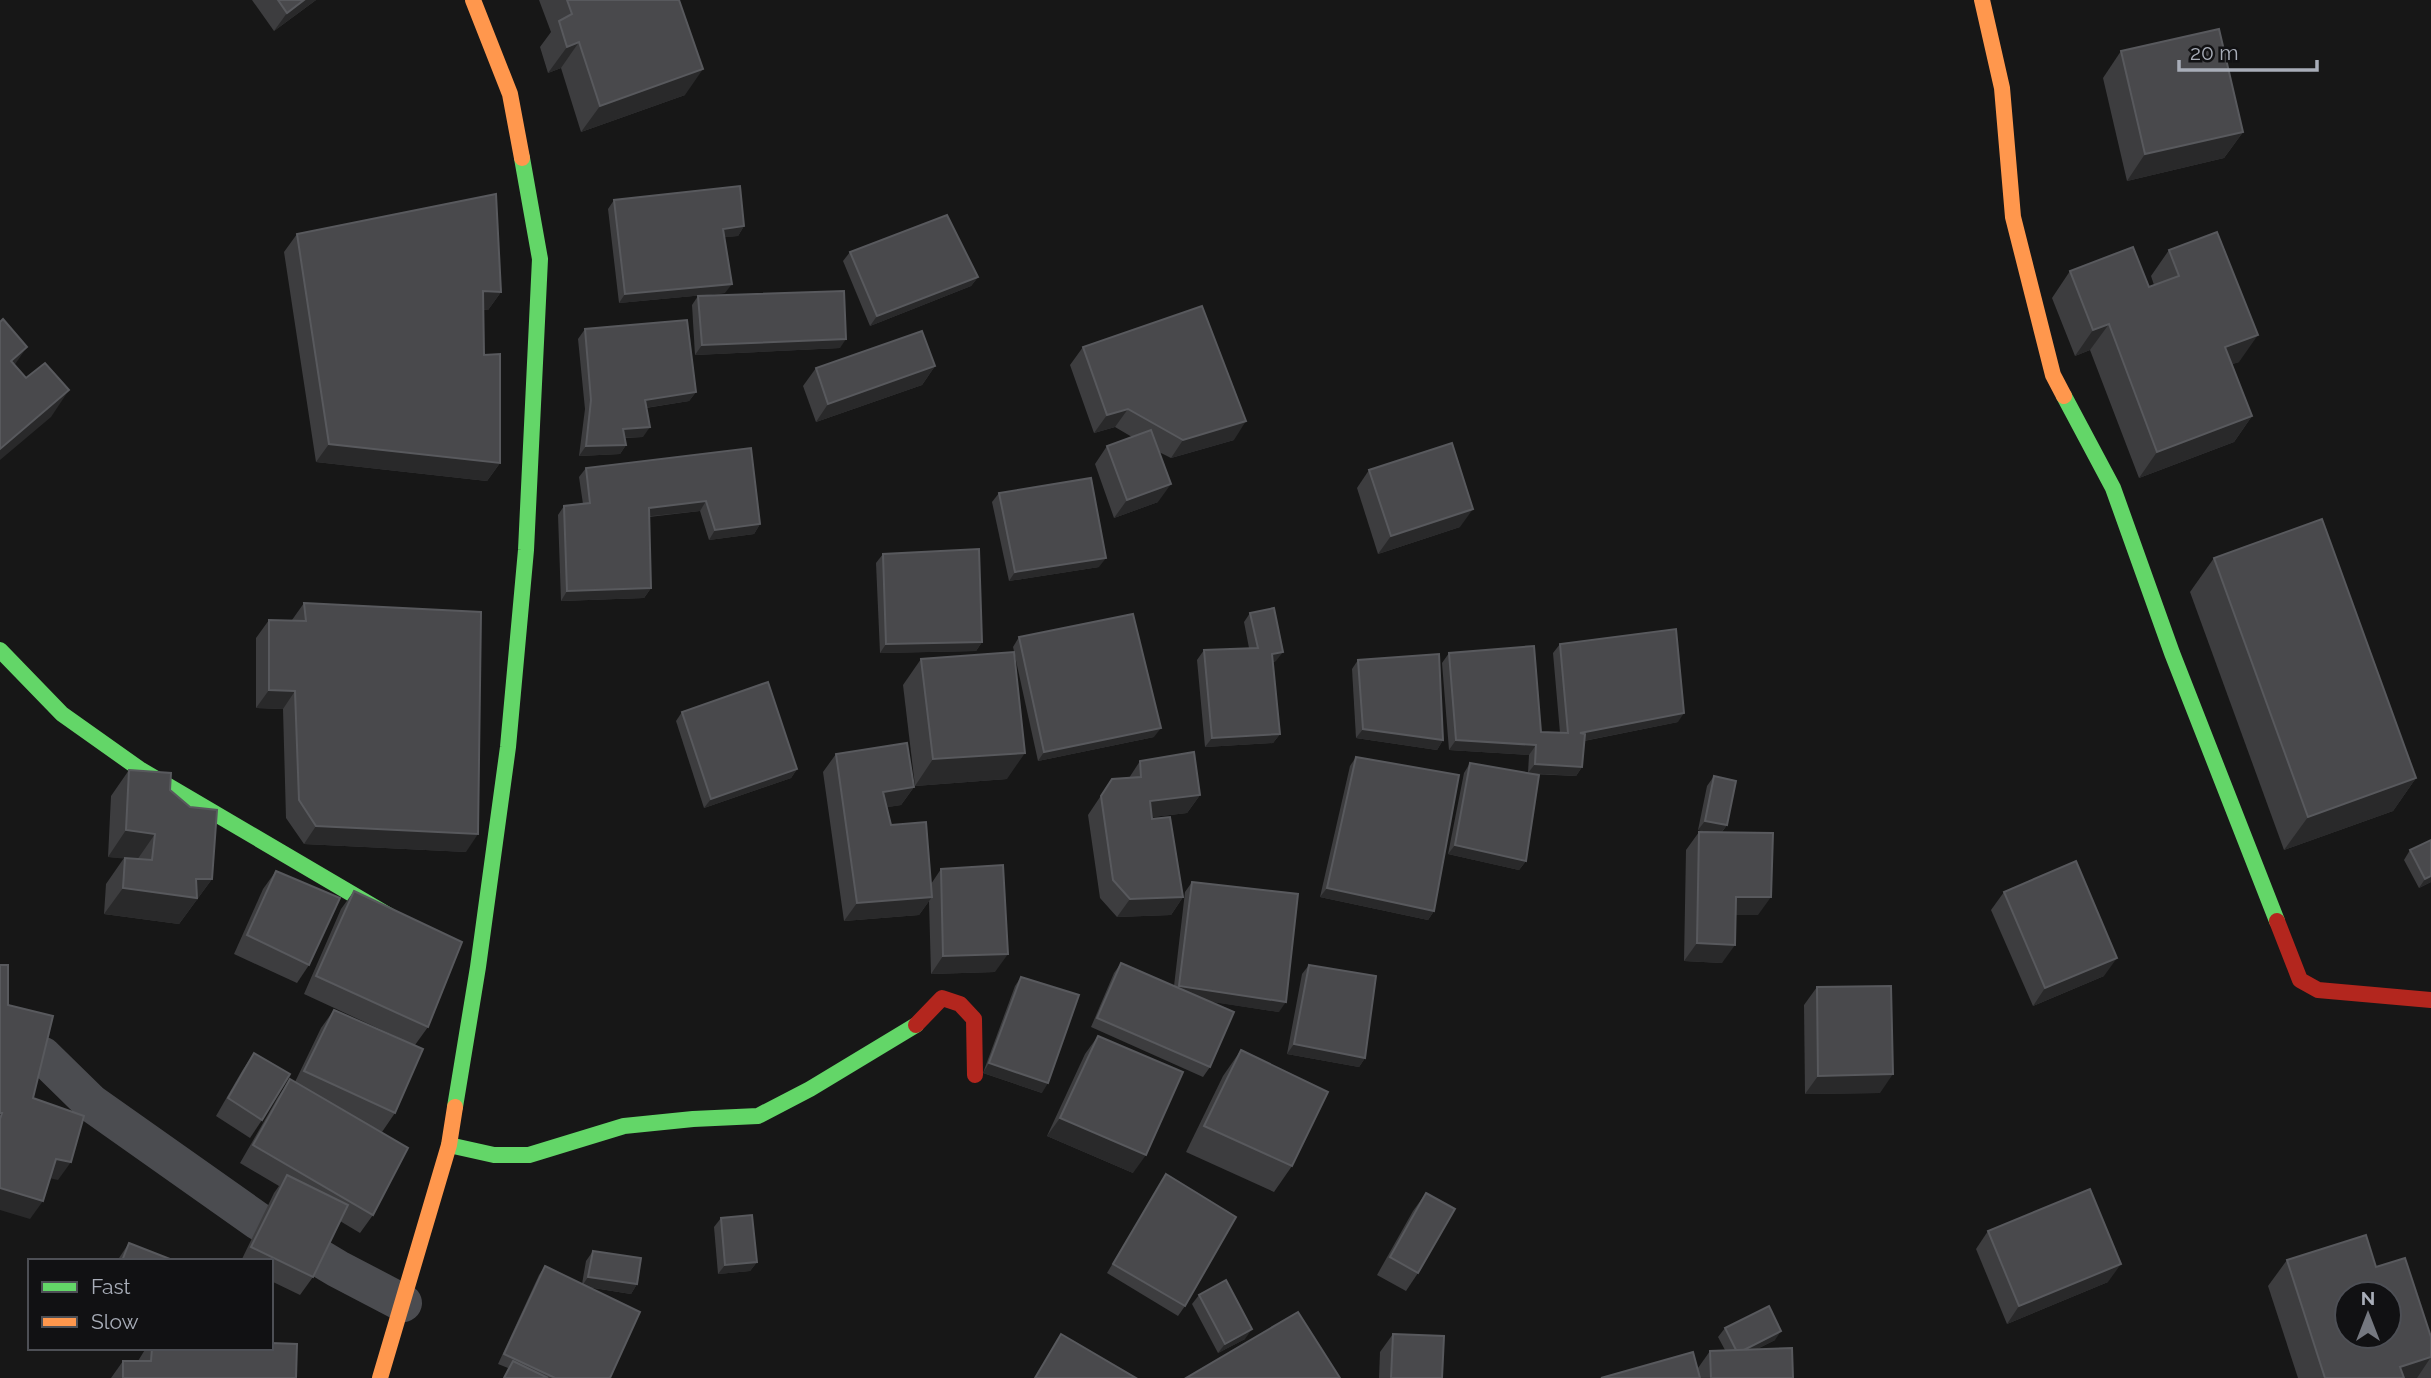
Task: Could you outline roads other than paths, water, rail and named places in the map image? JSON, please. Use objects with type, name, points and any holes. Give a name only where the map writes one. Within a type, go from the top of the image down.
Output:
[{"type":"street","points":[[380,1378],[449,1145],[472,964],[508,747],[526,550],[540,258],[510,94],[473,0]]},
{"type":"street","points":[[1982,0],[2002,88],[2013,217],[2053,375],[2113,488],[2172,653],[2300,980],[2318,990],[2431,999]]},
{"type":"street","points":[[0,650],[62,714],[142,770],[418,932]]},
{"type":"street","points":[[449,1145],[494,1155],[529,1155],[624,1126],[758,1116],[886,1045],[917,1024],[942,998],[960,1004],[974,1019],[975,1075]]},
{"type":"street","points":[[43,1056],[91,1102],[258,1221],[338,1269],[403,1303]]}]
